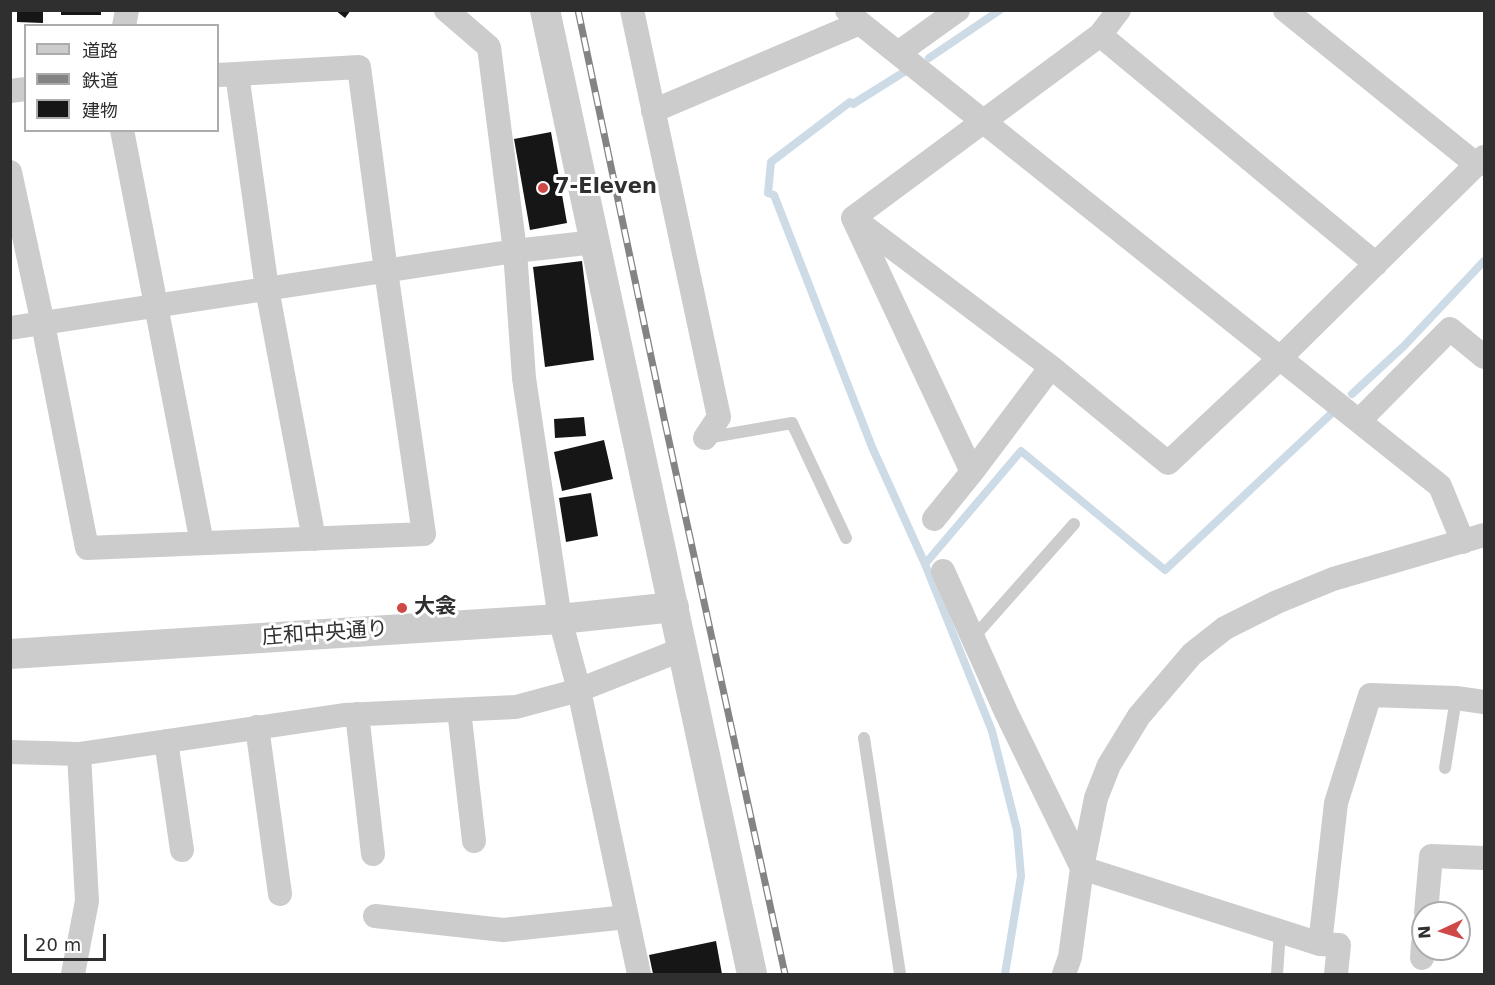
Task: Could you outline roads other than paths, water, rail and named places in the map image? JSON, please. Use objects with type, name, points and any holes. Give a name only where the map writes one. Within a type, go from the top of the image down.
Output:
[{"type":"street","points":[[446,10],[489,47],[500,76],[524,378],[560,619],[579,690],[639,975]]},
{"type":"street","points":[[632,10],[719,417],[705,438]]},
{"type":"street","points":[[898,53],[958,10]]},
{"type":"street","points":[[853,218],[1100,35],[1119,10]]},
{"type":"street","points":[[853,218],[1051,367],[1168,463],[1280,358],[1481,161],[1285,10]]},
{"type":"street","points":[[653,111],[854,17],[1440,486],[1474,539],[1333,579],[1277,602],[1225,628],[1191,654],[1139,716],[1109,765],[1095,798],[1082,868],[1070,957],[1064,975]]},
{"type":"street","points":[[544,21],[595,242],[752,975]]},
{"type":"street","points":[[1100,35],[1376,264]]},
{"type":"street","points":[[10,172],[43,324],[87,548],[314,539],[424,534],[359,67],[227,74],[314,539]]},
{"type":"street","points":[[122,132],[202,543]]},
{"type":"street","points":[[853,218],[972,472]]},
{"type":"street","points":[[10,328],[515,251],[595,242]]},
{"type":"street","points":[[1359,421],[1450,329],[1485,357]]},
{"type":"street","points":[[934,519],[1051,367]]},
{"type":"street","points":[[943,571],[1006,712],[1082,868],[1320,944],[1339,945],[1336,975]]},
{"type":"street","name":"庄和中央通り","points":[[10,654],[560,619],[674,607]]},
{"type":"street","points":[[11,749],[79,754],[357,714],[516,707],[579,690],[683,649]]},
{"type":"street","points":[[1320,944],[1336,803],[1370,695],[1456,698],[1485,702]]},
{"type":"street","points":[[459,710],[474,841]]},
{"type":"street","points":[[357,714],[373,854]]},
{"type":"street","points":[[257,728],[280,894]]},
{"type":"street","points":[[166,741],[182,850]]},
{"type":"street","points":[[73,975],[87,902],[79,754]]},
{"type":"street","points":[[1427,901],[1431,856],[1485,858]]},
{"type":"street","points":[[375,916],[503,930],[627,917]]},
{"type":"lane","points":[[705,438],[792,423],[846,538]]},
{"type":"lane","points":[[973,638],[1074,524]]},
{"type":"lane","points":[[1445,768],[1456,698]]},
{"type":"lane","points":[[864,738],[900,975]]},
{"type":"lane","points":[[1277,975],[1280,931]]},
{"type":"waterway","points":[[929,58],[1000,10]]},
{"type":"waterway","points":[[904,72],[853,104],[850,102],[771,162],[768,193],[774,195],[872,447],[925,564],[992,731],[1017,830],[1021,876],[1005,974]]},
{"type":"waterway","points":[[1352,394],[1404,346],[1484,261]]},
{"type":"waterway","points":[[925,564],[1021,451],[1165,570],[1332,413]]},
{"type":"railway","points":[[578,10],[785,974]]},
{"type":"place","name":"7-Eleven","points":[[543,188]]},
{"type":"place","name":"大衾","points":[[402,608]]}]
